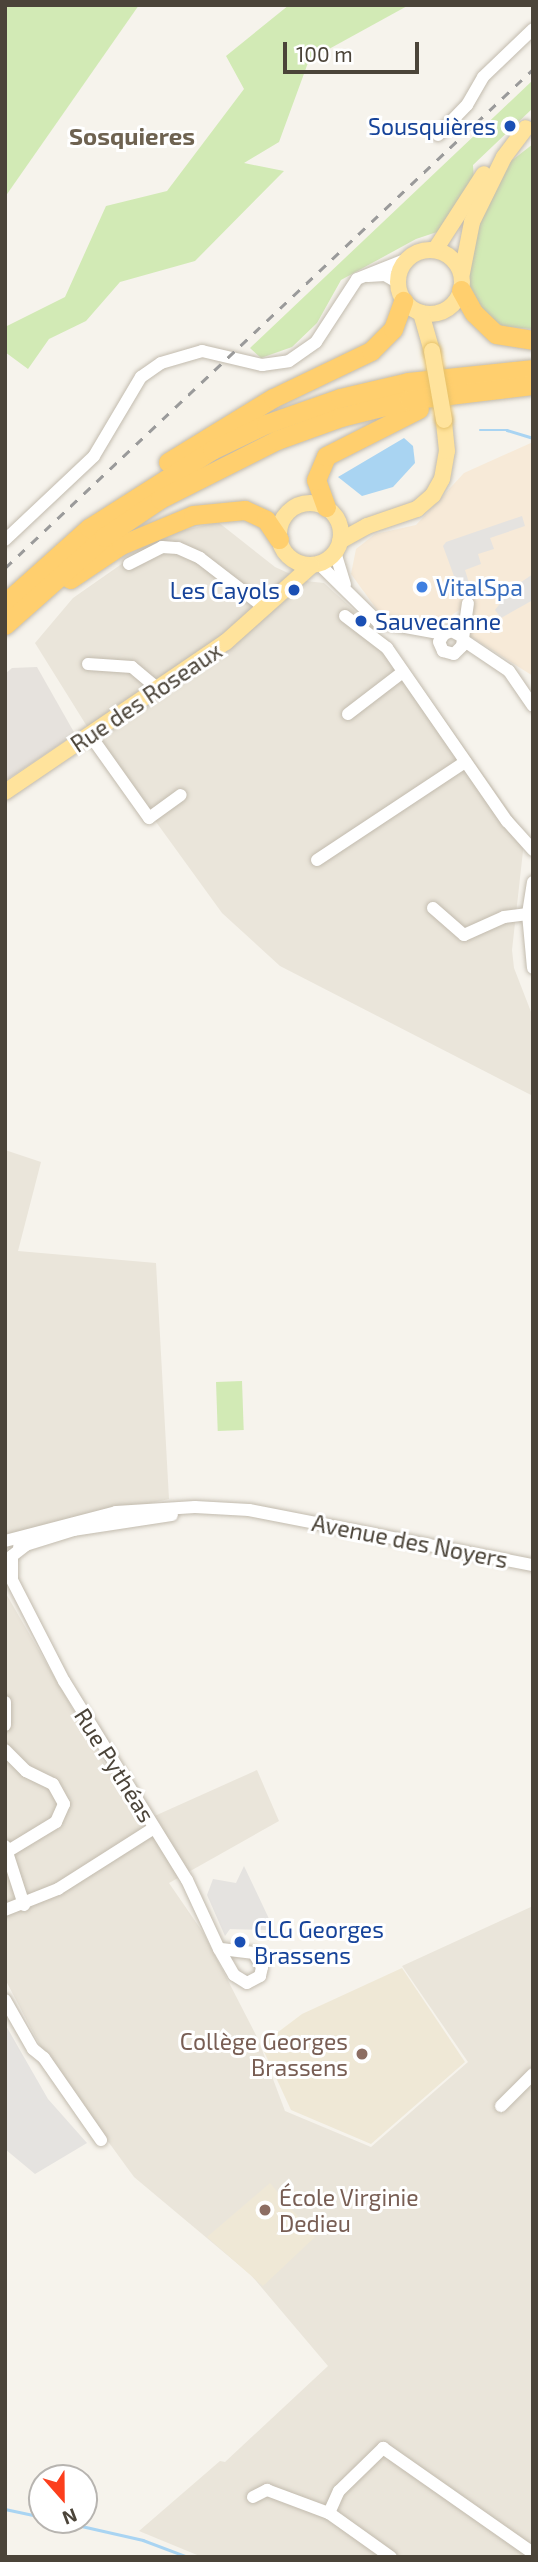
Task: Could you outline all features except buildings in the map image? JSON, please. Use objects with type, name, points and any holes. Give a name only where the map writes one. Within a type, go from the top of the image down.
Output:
[{"type":"highway","points":[[462,282],[474,313],[496,334],[533,340]]},
{"type":"highway","points":[[5,591],[77,528],[177,457],[273,398],[370,351],[393,328],[400,291]]},
{"type":"highway","points":[[5,603],[89,528],[212,450],[266,424],[340,398],[408,382],[533,369]]},
{"type":"highway","points":[[5,625],[104,537],[160,499],[277,440],[341,417],[409,400],[533,385]]},
{"type":"highway","points":[[332,515],[316,480],[318,467],[326,456],[356,438],[423,407],[533,394]]},
{"type":"highway","points":[[5,634],[71,578],[121,545],[193,515],[245,510],[266,520],[283,547]]},
{"type":"main road","points":[[283,547],[315,564],[367,526],[417,509],[433,495],[442,479],[447,451],[444,420],[432,351],[421,313],[400,291],[407,259],[435,250],[447,237],[491,161],[529,124]]},
{"type":"main road","points":[[432,351],[440,313],[462,282],[472,222],[504,157],[529,124]]},
{"type":"main road","points":[[435,250],[452,258],[462,282]]},
{"type":"main road","points":[[421,313],[440,313]]},
{"type":"main road","points":[[279,593],[283,547],[282,519],[297,505],[367,526]]},
{"type":"main road","points":[[332,515],[337,547]]},
{"type":"main road","name":"Rue des Roseaux","points":[[5,792],[226,642],[315,564]]},
{"type":"street","points":[[438,135],[467,104],[483,77],[533,29]]},
{"type":"street","points":[[5,540],[94,456],[141,377],[161,363],[202,351],[262,365],[289,361],[316,342],[357,279],[407,259]]},
{"type":"street","points":[[357,279],[377,274],[400,291]]},
{"type":"street","points":[[129,564],[162,547],[178,548],[200,558],[265,608]]},
{"type":"street","points":[[337,547],[347,588]]},
{"type":"street","points":[[315,564],[347,588],[372,619],[407,631],[440,647],[448,654],[461,642],[468,603],[446,633],[440,647]]},
{"type":"street","points":[[345,616],[378,640],[465,762],[533,850]]},
{"type":"street","points":[[407,631],[446,633],[491,656],[523,687],[533,706]]},
{"type":"street","points":[[88,664],[132,667],[158,689]]},
{"type":"street","points":[[348,714],[403,672]]},
{"type":"street","points":[[90,735],[149,818],[181,795]]},
{"type":"street","points":[[317,860],[465,762]]},
{"type":"street","points":[[533,882],[530,922],[533,968]]},
{"type":"street","points":[[433,908],[464,935],[504,917],[530,922]]},
{"type":"street","name":"Avenue des Noyers","points":[[5,1546],[27,1539],[160,1515],[287,1517],[533,1565]]},
{"type":"street","points":[[9,1577],[12,1556],[27,1539]]},
{"type":"street","name":"Rue Pythéas","points":[[9,1577],[83,1716],[187,1880],[219,1949],[242,1988],[260,1976],[260,1959],[247,1951],[219,1949]]},
{"type":"street","points":[[5,1702],[5,1725]]},
{"type":"street","points":[[5,1750],[26,1771],[53,1784],[64,1804],[56,1822],[6,1850],[24,1905]]},
{"type":"street","points":[[5,1910],[40,1898],[154,1828]]},
{"type":"street","points":[[5,2000],[33,2049],[44,2058],[102,2140]]},
{"type":"street","points":[[501,2106],[533,2074]]},
{"type":"street","points":[[329,2513],[339,2491],[383,2448],[533,2553]]},
{"type":"street","points":[[253,2497],[267,2490],[329,2513],[391,2557]]},
{"type":"shaded area","points":[[533,442],[533,676],[470,636],[468,604],[437,625],[383,618],[351,574],[356,549],[375,534],[416,525],[464,473]]},
{"type":"shaded area","points":[[522,516],[525,526],[490,538],[494,549],[478,554],[481,564],[465,570],[469,583],[458,587],[443,546],[446,542]]},
{"type":"shaded area","points":[[218,522],[275,567],[306,581],[324,583],[392,645],[525,833],[512,950],[514,968],[533,1017],[533,1096],[280,966],[222,913],[88,728],[35,643],[73,598],[163,535]]},
{"type":"shaded area","points":[[533,574],[533,600],[501,618],[495,610],[511,589]]},
{"type":"shaded area","points":[[37,667],[75,734],[5,781],[5,674],[12,668]]},
{"type":"shaded area","points":[[5,1150],[41,1162],[18,1251],[156,1263],[169,1499],[5,1536]]},
{"type":"shaded area","points":[[5,1592],[139,1823],[257,1770],[279,1821],[169,1883],[204,1934],[258,2039],[285,2111],[371,2147],[468,2062],[402,1966],[533,1906],[533,2557],[202,2557],[139,2531],[220,2461],[225,2462],[328,2366],[251,2275],[134,2177],[45,2055],[5,1979]]},
{"type":"shaded area","points":[[244,1866],[271,1923],[268,1930],[230,1929],[225,1936],[207,1895],[213,1879],[236,1883]]},
{"type":"shaded area","name":"Collège Georges Brassens","points":[[402,1968],[465,2062],[371,2144],[291,2110],[261,2045],[302,2014]]},
{"type":"shaded area","points":[[5,2024],[48,2099],[87,2143],[35,2174],[5,2149]]},
{"type":"shaded area","name":"École Virginie Dedieu","points":[[270,2183],[315,2237],[263,2286],[207,2237]]},
{"type":"green space","points":[[5,5],[139,5],[5,197]]},
{"type":"green space","points":[[289,5],[409,5],[309,60],[279,142],[244,163],[284,171],[195,261],[120,282],[86,321],[49,339],[28,369],[5,352],[5,327],[65,297],[106,206],[167,191],[244,89],[226,56]]},
{"type":"green space","points":[[533,80],[533,108],[473,165],[474,180],[437,232],[416,239],[341,280],[317,323],[292,347],[261,358],[250,348]]},
{"type":"green space","points":[[533,144],[533,329],[495,326],[470,298],[467,274],[482,214],[506,165]]},
{"type":"green space","points":[[242,1381],[244,1430],[218,1431],[216,1382]]},
{"type":"water","points":[[404,438],[413,446],[415,463],[393,487],[362,496],[338,477]]},
{"type":"waterway","points":[[480,430],[507,430],[533,438]]},
{"type":"waterway","points":[[5,2509],[28,2514]]},
{"type":"waterway","points":[[98,2530],[143,2540],[188,2557]]},
{"type":"railway","points":[[5,568],[533,69]]},
{"type":"place","name":"Sousquières","points":[[510,126]]},
{"type":"place","name":"VitalSpa","points":[[422,587]]},
{"type":"place","name":"Les Cayols","points":[[294,590]]},
{"type":"place","name":"Sauvecanne","points":[[361,621]]},
{"type":"place","name":"CLG Georges Brassens","points":[[240,1942]]},
{"type":"place","name":"Collège Georges Brassens","points":[[362,2054]]},
{"type":"place","name":"École Virginie Dedieu","points":[[265,2210]]},
{"type":"district","name":"Sosquieres","points":[[132,136]]}]
